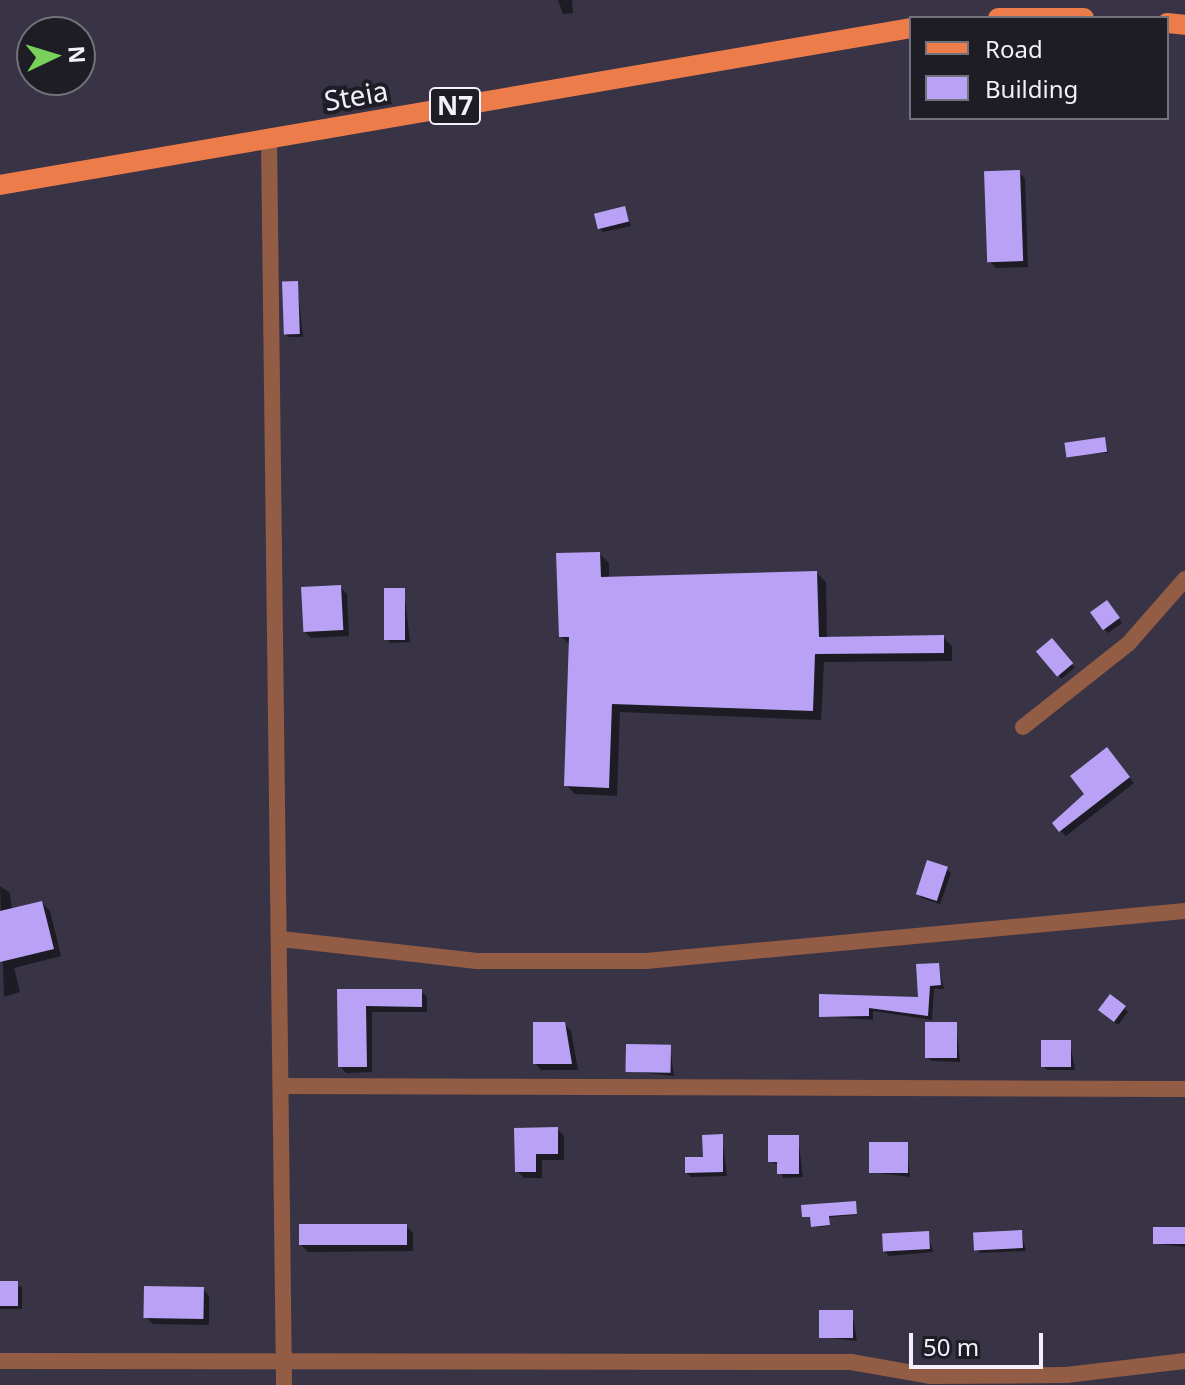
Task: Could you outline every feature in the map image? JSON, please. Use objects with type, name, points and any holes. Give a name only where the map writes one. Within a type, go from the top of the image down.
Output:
[{"type":"main road","name":"Steia","points":[[0,185],[909,28]]},
{"type":"street","points":[[269,138],[284,1385]]},
{"type":"street","points":[[1023,727],[1129,643],[1185,579]]},
{"type":"street","points":[[281,939],[477,961],[646,961],[1185,911]]},
{"type":"street","points":[[281,1086],[1185,1089]]},
{"type":"street","points":[[0,1361],[851,1362],[930,1376],[1066,1375],[1185,1361]]},
{"type":"building","points":[[1020,170],[1023,261],[987,262],[984,171]]},
{"type":"building","points":[[625,206],[629,222],[598,229],[594,214]]},
{"type":"building","points":[[298,281],[300,334],[284,335],[282,282]]},
{"type":"building","points":[[1105,437],[1107,452],[1066,458],[1064,443]]},
{"type":"building","points":[[600,552],[601,577],[817,571],[819,637],[944,635],[944,653],[815,654],[813,711],[612,704],[609,788],[564,786],[569,637],[559,637],[556,553]]},
{"type":"building","points":[[341,585],[343,630],[303,632],[301,587]]},
{"type":"building","points":[[384,588],[405,588],[405,640],[384,640]]},
{"type":"building","points":[[1107,600],[1120,618],[1103,630],[1090,612]]},
{"type":"building","points":[[1052,638],[1073,663],[1057,677],[1036,651]]},
{"type":"building","points":[[1107,747],[1130,777],[1059,832],[1052,823],[1084,794],[1070,776]]},
{"type":"building","points":[[927,860],[948,867],[937,901],[916,894]]},
{"type":"building","points":[[42,901],[54,949],[0,962],[0,911]]},
{"type":"building","points":[[939,963],[941,985],[930,986],[928,1016],[869,1008],[869,1016],[819,1017],[819,994],[918,997],[916,964]]},
{"type":"building","points":[[337,989],[422,989],[422,1007],[366,1006],[367,1067],[338,1067]]},
{"type":"building","points":[[1110,994],[1126,1006],[1114,1022],[1098,1010]]},
{"type":"building","points":[[533,1022],[565,1022],[572,1064],[533,1064]]},
{"type":"building","points":[[925,1022],[957,1022],[957,1058],[925,1058]]},
{"type":"building","points":[[1041,1040],[1071,1040],[1071,1067],[1041,1067]]},
{"type":"building","points":[[626,1044],[671,1045],[671,1073],[626,1072]]},
{"type":"building","points":[[558,1127],[558,1154],[536,1154],[536,1172],[515,1172],[514,1128]]},
{"type":"building","points":[[723,1134],[723,1172],[685,1173],[685,1157],[703,1157],[702,1135]]},
{"type":"building","points":[[768,1135],[799,1135],[799,1174],[777,1174],[777,1162],[768,1162]]},
{"type":"building","points":[[869,1142],[908,1142],[908,1173],[869,1173]]},
{"type":"building","points":[[856,1201],[857,1214],[829,1216],[830,1225],[811,1227],[810,1217],[802,1217],[801,1205]]},
{"type":"building","points":[[299,1224],[407,1224],[407,1245],[299,1245]]},
{"type":"building","points":[[1153,1227],[1185,1227],[1185,1244],[1153,1244]]},
{"type":"building","points":[[1022,1230],[1023,1248],[974,1251],[973,1233]]},
{"type":"building","points":[[929,1231],[930,1249],[883,1251],[882,1233]]},
{"type":"building","points":[[0,1281],[18,1281],[18,1306],[0,1306]]},
{"type":"building","points":[[144,1286],[204,1287],[203,1319],[143,1318]]},
{"type":"building","points":[[819,1310],[853,1310],[853,1338],[819,1338]]}]
